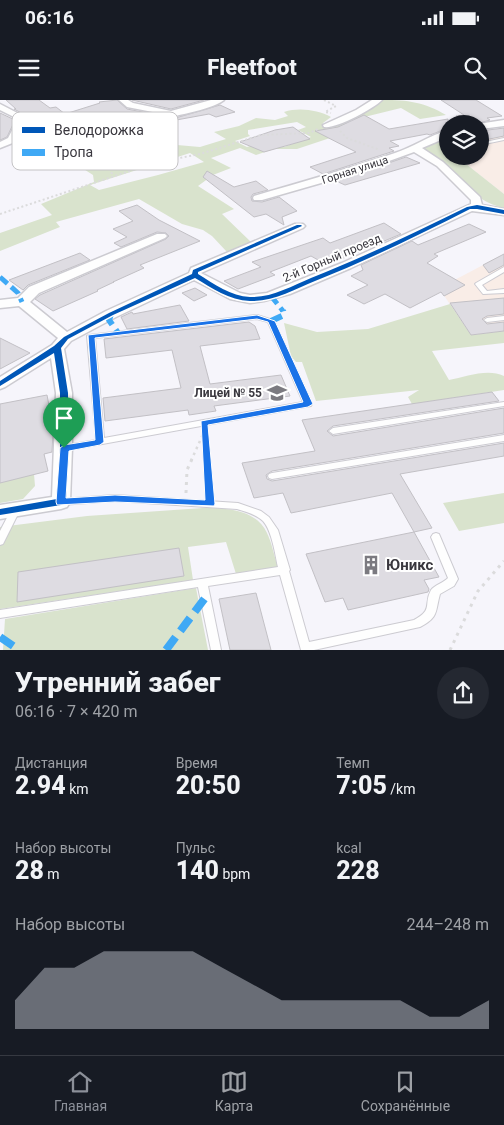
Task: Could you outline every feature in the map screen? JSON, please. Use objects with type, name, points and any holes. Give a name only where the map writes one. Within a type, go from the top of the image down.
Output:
[{"type":"street","points":[[123,100],[130,105],[164,112]]},
{"type":"street","points":[[177,112],[220,100]]},
{"type":"street","points":[[327,125],[359,112],[378,100]]},
{"type":"street","points":[[0,107],[12,113]]},
{"type":"street","points":[[489,125],[504,123]]},
{"type":"street","name":"Горная улица","points":[[258,198],[298,188],[401,154],[439,137]]},
{"type":"street","points":[[0,145],[12,140]]},
{"type":"street","points":[[413,147],[440,164],[476,199],[476,207],[504,212]]},
{"type":"street","name":"2-й Горный проезд","points":[[195,276],[233,297],[251,299],[270,296],[332,272],[469,208],[476,207]]},
{"type":"street","points":[[0,384],[61,343],[111,314],[195,276],[195,271],[299,226]]},
{"type":"street","points":[[0,304],[22,302],[34,290],[161,236]]},
{"type":"street","points":[[7,511],[61,502],[64,394],[61,343],[22,302]]},
{"type":"lane","points":[[489,142],[504,139]]},
{"type":"lane","points":[[504,270],[478,284],[485,293],[504,291]]},
{"type":"lane","points":[[64,448],[100,442],[308,404],[271,321],[257,317],[91,336],[100,442]]},
{"type":"lane","points":[[487,320],[504,318]]},
{"type":"lane","points":[[333,431],[504,404]]},
{"type":"lane","points":[[272,476],[504,438]]},
{"type":"lane","points":[[61,502],[115,498],[247,508],[266,520],[273,530],[306,649],[416,624],[429,616],[433,610],[436,591],[450,583],[453,579],[436,537]]},
{"type":"lane","points":[[0,541],[7,511]]},
{"type":"lane","points":[[0,614],[285,570]]},
{"type":"lane","points":[[202,583],[216,650]]},
{"type":"path","points":[[324,100],[336,106],[325,112],[343,117],[344,120],[338,125],[340,131],[347,138],[368,146],[401,154]]},
{"type":"path","points":[[178,158],[200,154],[261,135],[309,133],[327,125]]},
{"type":"path","points":[[112,170],[113,176]]},
{"type":"path","points":[[0,214],[132,170]]},
{"type":"path","points":[[186,502],[187,470],[204,433],[210,504]]},
{"type":"path","points":[[450,650],[478,591],[504,560]]},
{"type":"shaded area","points":[[504,130],[504,194],[467,165],[489,165],[489,132]]},
{"type":"shaded area","points":[[504,254],[504,331],[471,335],[443,294],[447,284]]},
{"type":"green space","points":[[383,100],[416,103],[446,115],[420,119],[401,108],[348,121],[345,133],[297,149],[274,149],[256,155],[240,148],[211,158],[231,168],[213,175],[198,186],[234,209],[222,214],[251,242],[227,252],[212,236],[203,230],[182,224],[139,199],[56,222],[60,227],[0,251],[0,233],[52,215],[41,204],[94,182],[93,175],[85,170],[137,170],[90,185],[99,190],[204,162],[190,153],[178,157],[178,145],[200,147],[226,139],[214,132],[239,126],[256,118],[275,120],[288,116],[284,112],[302,110],[314,111],[331,117],[323,123],[322,127],[328,127]],"holes":[[[297,122],[306,127],[298,130],[311,137],[284,147],[272,139],[247,147],[235,141],[250,136],[248,130]]]},
{"type":"green space","points":[[439,139],[439,165],[467,165],[504,194],[504,208],[482,199],[452,177],[424,152],[423,148]]},
{"type":"green space","points":[[450,304],[471,335],[504,331],[504,343],[432,351],[449,380],[484,373],[497,374],[504,376],[504,390],[412,404],[408,397],[419,390],[316,401],[302,362],[296,362],[291,356],[284,323],[317,332],[368,329]]},
{"type":"green space","points":[[34,474],[35,486],[23,499],[0,503],[0,483]]},
{"type":"green space","points":[[504,493],[504,523],[459,531],[443,503]]},
{"type":"green space","points":[[203,508],[240,512],[256,519],[267,533],[278,567],[236,574],[226,542],[188,547],[193,580],[0,609],[0,527],[87,516]]},
{"type":"green space","points":[[196,588],[208,650],[3,650],[5,619]]},
{"type":"building","points":[[6,100],[39,100],[50,108],[56,107],[62,112],[20,112],[14,109],[16,109]]},
{"type":"building","points":[[117,100],[127,109],[143,112],[71,112],[99,102]]},
{"type":"building","points":[[132,100],[204,100],[171,109]]},
{"type":"building","points":[[441,100],[476,100],[502,116],[489,118],[489,115],[464,115]]},
{"type":"building","points":[[220,105],[235,112],[216,117],[209,114],[178,120],[178,117]]},
{"type":"building","points":[[0,113],[12,119],[12,126],[7,137],[0,140]]},
{"type":"building","points":[[364,115],[389,129],[439,121],[439,132],[430,135],[390,141],[399,146],[389,148],[394,151],[323,174],[310,167],[356,152],[315,131],[338,127]]},
{"type":"building","points":[[293,127],[310,139],[264,152],[240,142],[275,130]]},
{"type":"building","points":[[504,128],[504,136],[489,139],[489,130]]},
{"type":"building","points":[[406,157],[420,163],[345,185],[336,181]]},
{"type":"building","points":[[207,171],[234,187],[256,181],[268,190],[253,194],[251,197],[252,201],[262,202],[279,197],[297,211],[282,217],[284,225],[266,214],[254,217],[203,177]]},
{"type":"building","points":[[137,205],[159,220],[200,241],[140,265],[144,268],[53,311],[35,299],[40,295],[166,239],[169,236],[166,233],[157,232],[121,247],[114,243],[127,237],[113,229],[133,221],[119,211]]},
{"type":"building","points":[[384,223],[401,234],[327,265],[311,256],[270,272],[275,275],[238,289],[224,281],[261,267],[252,262],[323,238],[330,243]]},
{"type":"building","points":[[469,224],[486,232],[434,254],[438,256],[427,263],[465,285],[444,296],[441,292],[410,308],[385,294],[364,304],[347,295],[368,285],[351,276],[363,270],[361,265],[412,241],[418,245]]},
{"type":"building","points":[[80,253],[90,260],[28,285],[23,290],[9,280]]},
{"type":"building","points":[[504,254],[504,265],[489,273],[483,265]]},
{"type":"building","points":[[195,288],[207,295],[194,301],[182,293]]},
{"type":"building","points":[[504,298],[504,314],[487,316],[482,319],[487,324],[504,322],[504,331],[471,335],[450,303]]},
{"type":"building","points":[[180,305],[189,321],[127,329],[121,317],[132,312],[133,314]]},
{"type":"building","points":[[249,322],[255,326],[260,339],[200,346],[210,384],[281,375],[290,396],[214,406],[216,411],[189,415],[188,410],[105,421],[103,398],[181,388],[172,350],[106,358],[104,339]]},
{"type":"building","points":[[0,338],[30,353],[0,369]]},
{"type":"building","points":[[492,392],[499,401],[333,426],[327,431],[333,436],[504,408],[504,433],[272,471],[266,475],[267,479],[272,481],[504,443],[504,456],[400,474],[432,528],[414,532],[392,493],[291,513],[283,493],[254,498],[242,463],[315,451],[302,420]]},
{"type":"building","points":[[47,395],[51,416],[48,417],[53,432],[52,452],[44,454],[48,471],[0,483],[0,404]]},
{"type":"building","name":"Юникс","points":[[414,532],[439,577],[424,580],[429,589],[428,592],[348,610],[343,598],[325,602],[306,554]]},
{"type":"building","points":[[179,548],[184,576],[17,602],[18,572]]},
{"type":"building","points":[[256,593],[271,650],[230,650],[219,599]]},
{"type":"marked path","points":[[0,277],[18,293],[22,302]]},
{"type":"marked path","points":[[271,296],[283,310],[284,315],[271,321]]},
{"type":"marked path","points":[[111,314],[109,320],[118,333]]},
{"type":"marked path","points":[[166,650],[205,598]]},
{"type":"marked path","points":[[0,637],[19,650]]},
{"type":"cycle path","points":[[195,275],[221,290],[242,298],[250,299],[271,296],[347,266],[469,208],[477,207],[504,212]]},
{"type":"cycle path","points":[[0,384],[57,348],[66,338],[111,314],[195,275],[195,271],[299,226]]},
{"type":"cycle path","points":[[0,512],[61,502],[64,448],[64,393],[57,348]]},
{"type":"place","name":"Лицей № 55","points":[[277,393]]},
{"type":"place","name":"Юникс","points":[[371,565]]},
{"type":"route","points":[[257,317],[271,321],[308,404],[204,423],[210,504],[115,498],[61,502],[64,448],[100,442],[91,336],[257,317]]}]
